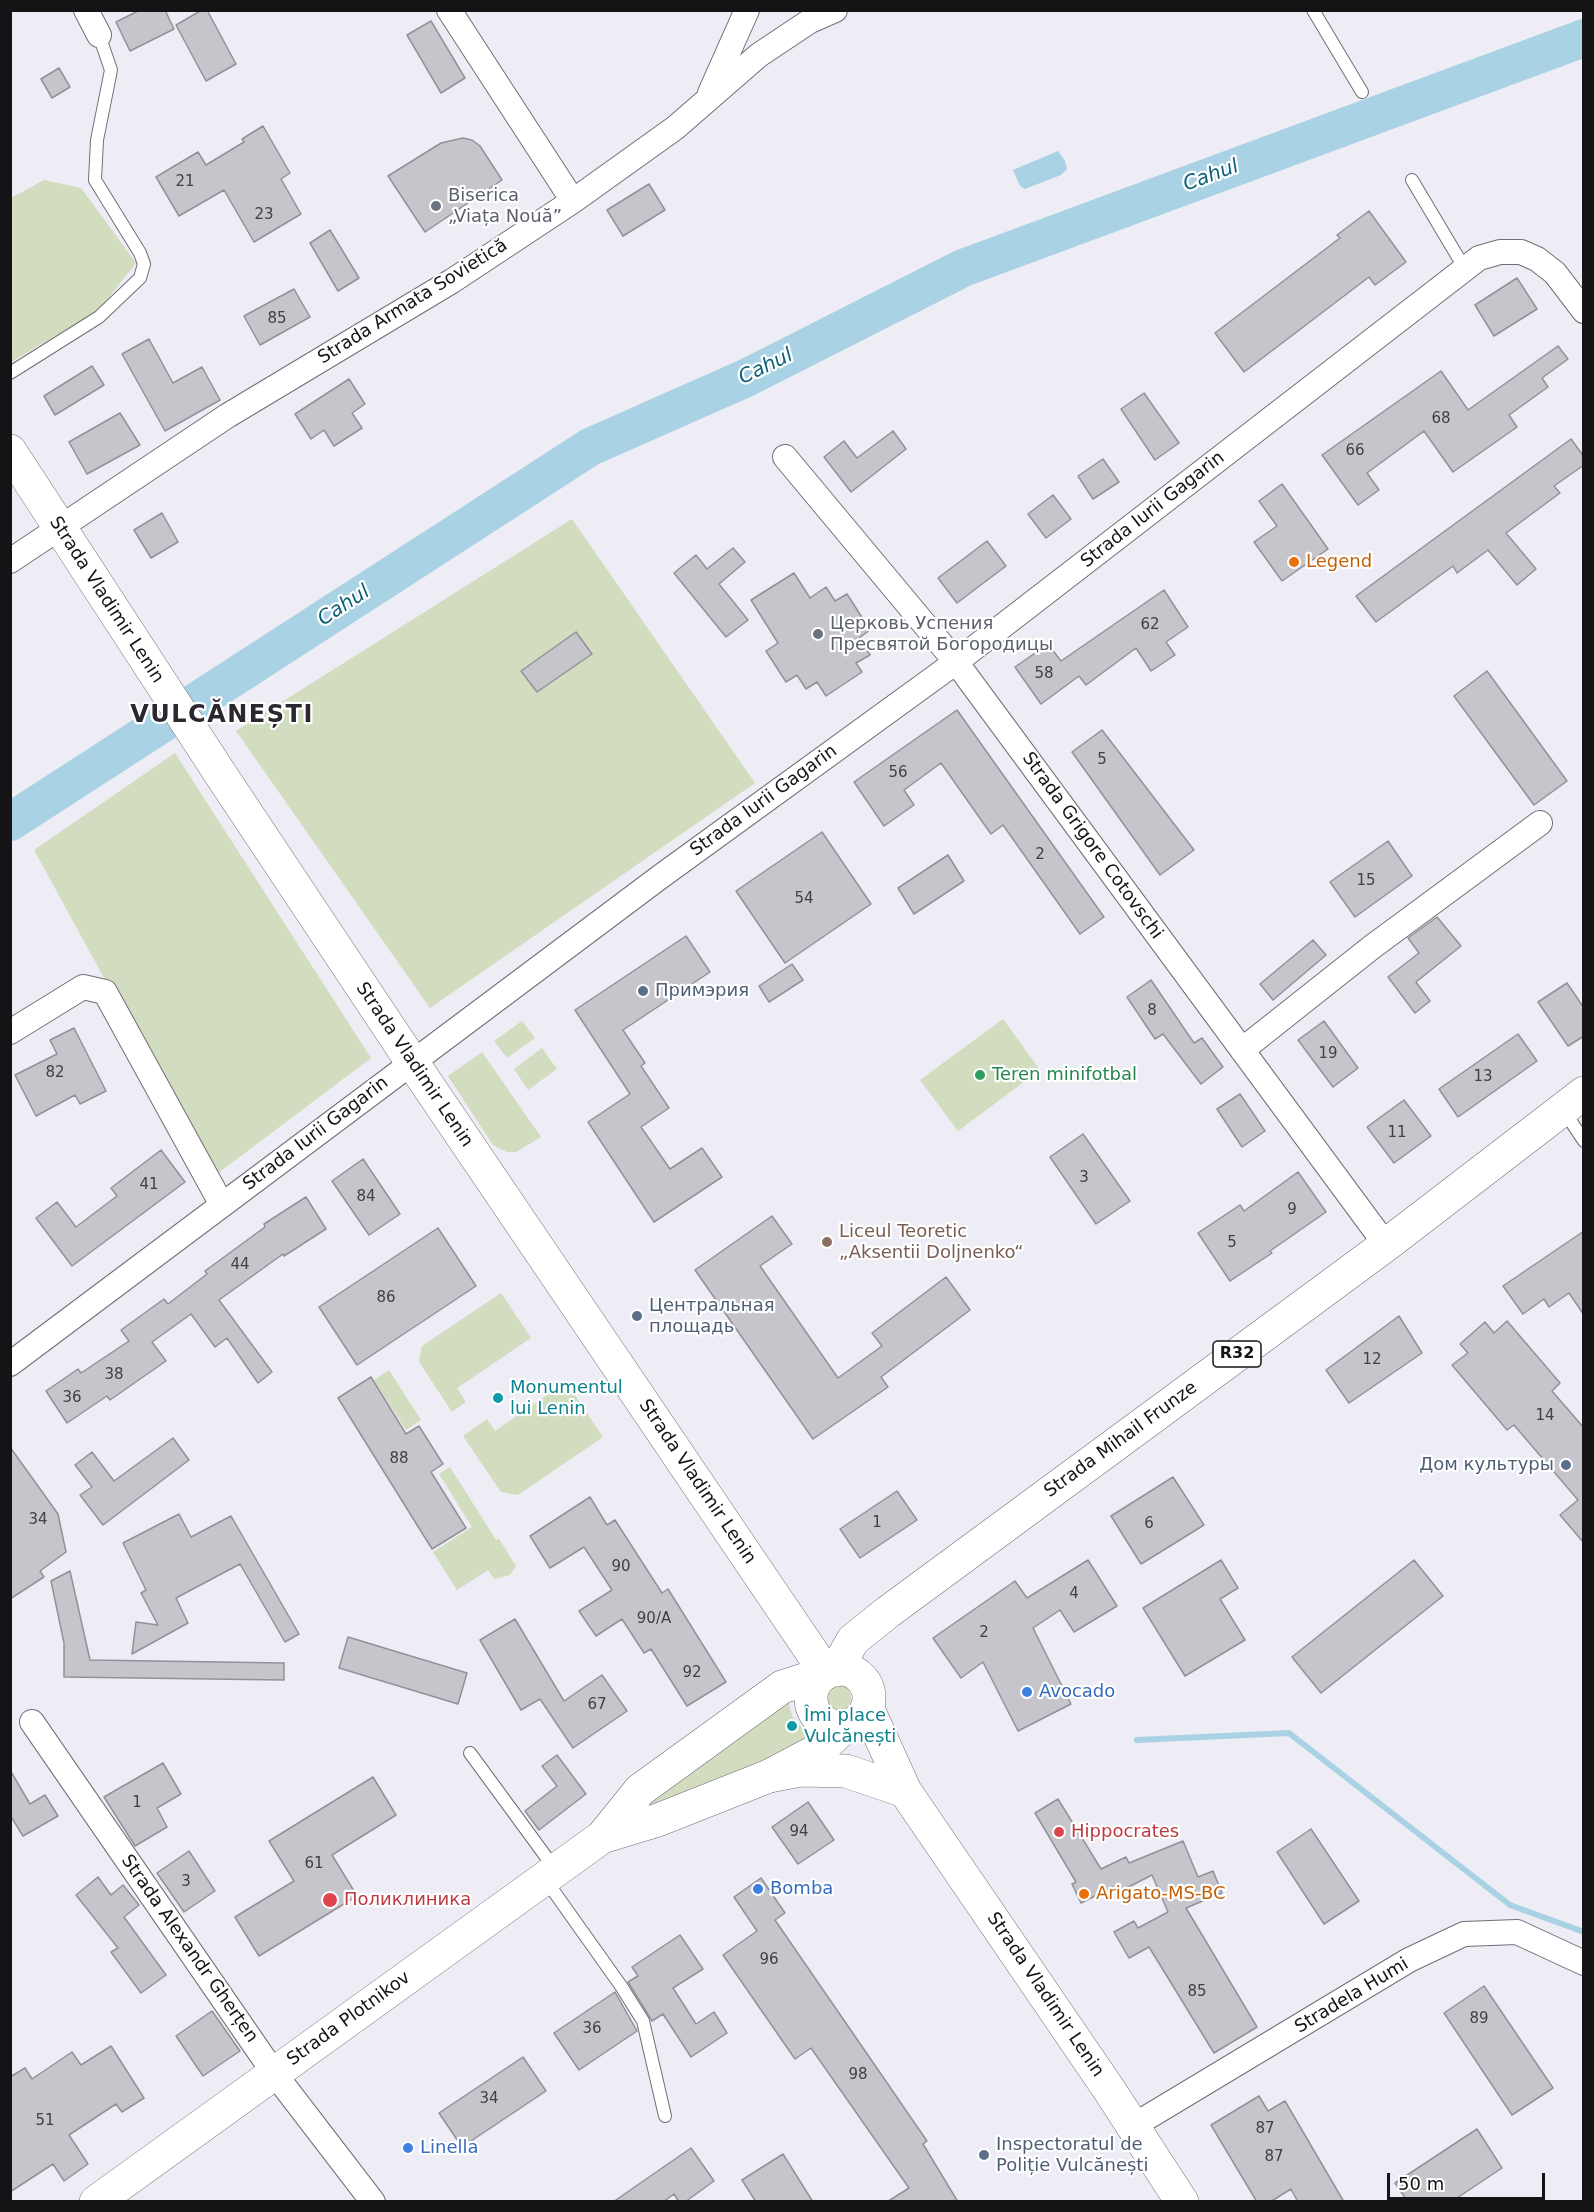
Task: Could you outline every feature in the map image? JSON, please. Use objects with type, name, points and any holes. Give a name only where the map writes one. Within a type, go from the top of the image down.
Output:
[{"type":"main road","name":"Strada Vladimir Lenin","points":[[10,451],[412,1062],[848,1682],[905,1791],[1133,2126],[1182,2202]]},
{"type":"main road","name":"Strada Mihail Frunze","points":[[848,1682],[853,1640],[1386,1245],[1573,1100]]},
{"type":"main road","name":"Strada Vladimir Lenin","points":[[848,1682],[813,1686],[811,1705],[821,1720],[843,1728],[882,1771],[905,1791]]},
{"type":"main road","points":[[843,1728],[856,1722],[848,1682]]},
{"type":"main road","name":"Strada Plotnikov","points":[[96,2202],[602,1837],[640,1790],[782,1687],[848,1682]]},
{"type":"main road","name":"Strada Plotnikov","points":[[602,1837],[658,1820],[769,1776],[822,1748],[843,1728]]},
{"type":"main road","points":[[769,1776],[801,1770],[846,1771],[872,1777],[905,1791]]},
{"type":"street","points":[[86,10],[99,35]]},
{"type":"street","points":[[449,10],[573,201]]},
{"type":"street","points":[[706,101],[747,10]]},
{"type":"street","name":"Strada Armata Sovietică","points":[[10,561],[227,416],[452,281],[573,201],[642,153],[759,56],[810,21],[835,10]]},
{"type":"street","name":"Strada Iurii Gagarin","points":[[10,1364],[660,877],[956,662],[1479,258],[1521,252],[1537,259],[1555,273],[1584,311]]},
{"type":"street","name":"Strada Grigore Cotovschi","points":[[785,457],[956,662],[1386,1245]]},
{"type":"street","points":[[1242,1050],[1372,947],[1540,823]]},
{"type":"street","points":[[10,1032],[83,987],[105,992],[222,1205]]},
{"type":"street","name":"Strada Alexandr Gherțen","points":[[32,1722],[274,2073],[374,2202]]},
{"type":"street","name":"Stradela Humi","points":[[1133,2126],[1409,1960],[1464,1934],[1517,1932],[1584,1963]]},
{"type":"lane","points":[[1314,10],[1362,92]]},
{"type":"lane","points":[[10,373],[99,317],[140,278],[144,264],[140,253],[95,180],[97,140],[111,70],[99,35]]},
{"type":"lane","points":[[1413,180],[1465,269]]},
{"type":"lane","points":[[1573,1100],[1584,1141]]},
{"type":"lane","points":[[470,1753],[643,2021],[666,2116]]},
{"type":"green space","points":[[44,180],[81,188],[136,263],[99,310],[11,362],[11,198]]},
{"type":"green space","points":[[572,519],[755,783],[430,1008],[236,731]]},
{"type":"green space","points":[[175,753],[371,1058],[213,1177],[34,850]]},
{"type":"green space","name":"Teren minifotbal","points":[[1003,1019],[1040,1070],[958,1131],[920,1080]]},
{"type":"green space","points":[[522,1021],[535,1038],[507,1058],[494,1041]]},
{"type":"green space","points":[[542,1048],[557,1069],[528,1090],[514,1069]]},
{"type":"green space","points":[[482,1052],[541,1137],[516,1152],[507,1152],[493,1145],[448,1076]]},
{"type":"green space","points":[[501,1293],[531,1338],[457,1388],[466,1402],[452,1412],[419,1362],[422,1346]]},
{"type":"green space","points":[[389,1370],[421,1420],[406,1430],[374,1380]]},
{"type":"green space","points":[[566,1382],[603,1437],[518,1495],[501,1492],[463,1436],[487,1419],[495,1431]]},
{"type":"green space","points":[[450,1467],[496,1540],[499,1539],[516,1566],[510,1575],[494,1579],[488,1570],[457,1590],[433,1552],[472,1527],[439,1474]]},
{"type":"green space","points":[[838,1685],[847,1689],[851,1698],[847,1707],[838,1711],[829,1707],[825,1698],[829,1689]]},
{"type":"green space","points":[[788,1700],[792,1716],[815,1744],[635,1811]]},
{"type":"water","points":[[1058,151],[1067,169],[1061,175],[1025,189],[1020,186],[1013,170]]},
{"type":"building","points":[[140,10],[165,10],[174,29],[130,51],[116,22]]},
{"type":"building","points":[[202,10],[207,10],[236,64],[206,81],[176,25]]},
{"type":"building","points":[[431,21],[465,78],[441,93],[407,35]]},
{"type":"building","points":[[59,68],[70,87],[52,98],[41,79]]},
{"type":"building","points":[[263,126],[290,173],[281,179],[301,214],[254,242],[224,190],[179,216],[156,177],[198,152],[206,165],[244,142],[242,139]]},
{"type":"building","name":"Biserica „Viața Nouă”","points":[[463,138],[472,140],[480,146],[502,180],[425,232],[388,176],[441,143]]},
{"type":"building","points":[[649,184],[665,210],[623,236],[607,210]]},
{"type":"building","points":[[1369,211],[1406,262],[1375,285],[1369,277],[1244,372],[1215,333],[1340,238],[1337,235]]},
{"type":"building","points":[[330,230],[359,278],[338,291],[310,243]]},
{"type":"building","points":[[1517,278],[1537,309],[1494,336],[1475,305]]},
{"type":"building","points":[[294,289],[310,317],[260,345],[244,316]]},
{"type":"building","points":[[149,339],[173,383],[202,367],[220,400],[165,431],[122,354]]},
{"type":"building","points":[[1558,346],[1568,359],[1542,378],[1548,387],[1509,415],[1517,427],[1453,472],[1424,431],[1367,473],[1379,490],[1358,505],[1322,455],[1441,371],[1468,410]]},
{"type":"building","points":[[92,366],[104,385],[55,415],[44,396]]},
{"type":"building","points":[[349,379],[365,404],[352,413],[362,428],[334,446],[324,430],[311,439],[295,414]]},
{"type":"building","points":[[1144,393],[1179,443],[1155,460],[1121,409]]},
{"type":"building","points":[[120,413],[140,445],[87,474],[69,442]]},
{"type":"building","points":[[893,431],[906,449],[851,492],[824,457],[844,441],[857,458]]},
{"type":"building","points":[[1571,439],[1584,457],[1584,465],[1554,486],[1560,493],[1506,533],[1536,569],[1517,585],[1488,550],[1457,573],[1453,566],[1376,622],[1356,596]]},
{"type":"building","points":[[1103,459],[1119,482],[1093,499],[1078,476]]},
{"type":"building","points":[[1282,484],[1328,549],[1282,581],[1254,542],[1277,526],[1259,501]]},
{"type":"building","points":[[1053,495],[1071,519],[1046,538],[1028,514]]},
{"type":"building","points":[[162,513],[178,542],[151,558],[134,530]]},
{"type":"building","points":[[987,541],[1006,566],[957,603],[938,578]]},
{"type":"building","points":[[733,548],[745,562],[719,584],[748,620],[726,637],[674,573],[696,555],[707,569]]},
{"type":"building","name":"Церковь Успения Пресвятой Богородицы","points":[[794,573],[810,598],[826,587],[835,601],[847,594],[870,630],[859,638],[870,655],[856,663],[862,672],[826,696],[817,682],[806,689],[797,675],[786,682],[766,651],[778,643],[751,600]]},
{"type":"building","points":[[1164,590],[1188,627],[1166,642],[1175,655],[1151,671],[1136,648],[1086,685],[1079,676],[1041,704],[1015,667],[1048,644],[1061,661]]},
{"type":"building","points":[[576,632],[592,654],[537,692],[521,671]]},
{"type":"building","points":[[1487,671],[1567,781],[1534,805],[1454,696]]},
{"type":"building","points":[[957,710],[1104,917],[1080,934],[1003,825],[991,834],[941,763],[904,790],[914,805],[884,826],[854,782]]},
{"type":"building","points":[[1102,730],[1194,850],[1160,875],[1072,752]]},
{"type":"building","points":[[822,832],[871,904],[785,963],[736,891]]},
{"type":"building","points":[[1388,841],[1412,876],[1355,917],[1330,882]]},
{"type":"building","points":[[948,855],[964,881],[914,914],[898,888]]},
{"type":"building","points":[[1437,917],[1461,946],[1416,982],[1430,1001],[1415,1013],[1388,977],[1419,953],[1408,938]]},
{"type":"building","points":[[686,936],[710,972],[623,1030],[645,1063],[641,1066],[669,1108],[641,1127],[670,1169],[702,1148],[722,1177],[654,1222],[588,1122],[630,1094],[575,1010]]},
{"type":"building","points":[[1313,940],[1326,955],[1273,1000],[1260,984]]},
{"type":"building","points":[[792,964],[803,980],[769,1002],[759,986]]},
{"type":"building","points":[[1151,980],[1194,1043],[1202,1038],[1223,1067],[1201,1084],[1163,1034],[1155,1039],[1127,997]]},
{"type":"building","points":[[1567,983],[1584,1008],[1584,1036],[1568,1046],[1538,1002]]},
{"type":"building","points":[[1324,1021],[1358,1068],[1333,1087],[1298,1040]]},
{"type":"building","points":[[74,1028],[106,1091],[80,1104],[75,1095],[36,1116],[15,1075],[57,1054],[50,1040]]},
{"type":"building","points":[[1518,1034],[1537,1061],[1458,1117],[1439,1089]]},
{"type":"building","points":[[1240,1094],[1265,1131],[1242,1147],[1217,1109]]},
{"type":"building","points":[[1404,1100],[1431,1136],[1394,1163],[1367,1127]]},
{"type":"building","points":[[1083,1134],[1130,1201],[1096,1224],[1050,1157]]},
{"type":"building","points":[[161,1150],[185,1182],[72,1266],[36,1218],[57,1202],[76,1227],[117,1196],[111,1188]]},
{"type":"building","points":[[363,1159],[400,1214],[369,1235],[332,1181]]},
{"type":"building","points":[[1298,1172],[1326,1212],[1230,1281],[1198,1233],[1240,1205],[1244,1211]]},
{"type":"building","points":[[306,1197],[326,1229],[284,1256],[283,1254],[219,1300],[272,1372],[258,1383],[227,1338],[215,1347],[191,1314],[152,1342],[166,1361],[110,1400],[107,1396],[67,1423],[46,1391],[78,1369],[81,1373],[129,1341],[121,1330],[164,1299],[168,1304],[207,1274],[205,1271],[265,1227],[264,1224]]},
{"type":"building","points":[[772,1216],[792,1244],[760,1266],[838,1378],[882,1346],[872,1333],[946,1277],[970,1310],[881,1377],[888,1387],[813,1439],[695,1270]]},
{"type":"building","points":[[438,1228],[476,1286],[357,1365],[319,1307]]},
{"type":"building","points":[[1584,1231],[1584,1315],[1569,1293],[1549,1307],[1544,1299],[1523,1314],[1503,1286]]},
{"type":"building","points":[[1399,1316],[1422,1353],[1349,1403],[1326,1370]]},
{"type":"building","name":"Дом культуры","points":[[1507,1321],[1560,1383],[1552,1391],[1584,1428],[1584,1543],[1560,1515],[1578,1500],[1514,1425],[1507,1430],[1452,1365],[1468,1353],[1460,1344],[1485,1322],[1494,1333]]},
{"type":"building","points":[[371,1377],[406,1434],[419,1426],[443,1464],[431,1472],[466,1528],[432,1549],[338,1398]]},
{"type":"building","points":[[173,1438],[189,1460],[103,1525],[80,1495],[92,1487],[75,1465],[92,1452],[114,1481]]},
{"type":"building","points":[[10,1447],[58,1514],[66,1552],[40,1571],[44,1577],[10,1599]]},
{"type":"building","points":[[1173,1477],[1204,1525],[1141,1564],[1111,1516]]},
{"type":"building","points":[[897,1491],[917,1520],[860,1558],[840,1529]]},
{"type":"building","points":[[590,1497],[607,1525],[615,1520],[662,1593],[668,1589],[726,1682],[687,1706],[651,1649],[644,1653],[622,1619],[596,1636],[579,1611],[612,1590],[584,1547],[550,1568],[530,1536]]},
{"type":"building","points":[[179,1514],[191,1537],[231,1516],[299,1634],[285,1642],[240,1564],[176,1598],[188,1623],[132,1654],[136,1622],[158,1625],[141,1593],[146,1590],[123,1543]]},
{"type":"building","points":[[1088,1560],[1117,1606],[1074,1632],[1060,1610],[1033,1628],[1071,1704],[1018,1731],[983,1662],[961,1678],[933,1638],[1015,1581],[1027,1598]]},
{"type":"building","points":[[1221,1560],[1238,1588],[1220,1599],[1245,1640],[1185,1676],[1143,1608]]},
{"type":"building","points":[[1414,1560],[1443,1596],[1321,1693],[1292,1657]]},
{"type":"building","points":[[70,1571],[90,1660],[284,1663],[284,1680],[64,1677],[64,1643],[51,1581]]},
{"type":"building","points":[[515,1619],[564,1701],[602,1675],[627,1711],[573,1748],[540,1699],[521,1710],[480,1640]]},
{"type":"building","points":[[348,1637],[467,1673],[458,1704],[339,1668]]},
{"type":"building","points":[[557,1755],[586,1794],[539,1830],[525,1811],[557,1786],[542,1766]]},
{"type":"building","points":[[163,1763],[181,1794],[157,1808],[167,1827],[135,1846],[104,1797]]},
{"type":"building","points":[[10,1770],[30,1804],[45,1795],[58,1816],[23,1836],[10,1815]]},
{"type":"building","points":[[373,1777],[396,1815],[332,1855],[357,1896],[259,1956],[235,1917],[294,1881],[269,1841]]},
{"type":"building","points":[[1058,1799],[1101,1869],[1126,1857],[1129,1863],[1183,1841],[1198,1877],[1213,1871],[1222,1893],[1186,1908],[1257,2027],[1214,2053],[1149,1947],[1129,1958],[1114,1932],[1134,1921],[1138,1928],[1168,1912],[1152,1875],[1117,1893],[1113,1887],[1081,1903],[1072,1884],[1076,1882],[1035,1813]]},
{"type":"building","points":[[808,1802],[834,1840],[798,1864],[772,1827]]},
{"type":"building","points":[[1311,1829],[1359,1901],[1324,1924],[1277,1852]]},
{"type":"building","points":[[189,1851],[215,1891],[184,1912],[157,1873]]},
{"type":"building","points":[[98,1877],[111,1895],[123,1885],[139,1905],[124,1917],[166,1975],[141,1993],[111,1952],[118,1948],[76,1895]]},
{"type":"building","points":[[761,1878],[785,1913],[775,1920],[927,2141],[923,2144],[958,2202],[887,2202],[909,2188],[811,2048],[795,2059],[723,1955],[757,1931],[734,1897]]},
{"type":"building","points":[[680,1935],[703,1969],[673,1988],[696,2024],[714,2012],[727,2033],[691,2057],[663,2014],[652,2021],[628,1982],[638,1976],[632,1967]]},
{"type":"building","points":[[1484,1986],[1553,2088],[1512,2115],[1444,2013]]},
{"type":"building","points":[[615,1992],[637,2031],[579,2070],[554,2033]]},
{"type":"building","points":[[212,2011],[240,2051],[203,2076],[176,2036]]},
{"type":"building","points":[[111,2046],[144,2098],[122,2112],[116,2104],[69,2135],[88,2164],[64,2181],[53,2164],[10,2192],[10,2077],[25,2068],[32,2079],[72,2052],[81,2065]]},
{"type":"building","points":[[523,2057],[546,2091],[462,2147],[439,2113]]},
{"type":"building","points":[[1259,2096],[1268,2111],[1285,2101],[1344,2202],[1298,2202],[1291,2189],[1270,2202],[1257,2202],[1211,2125]]},
{"type":"building","points":[[1477,2129],[1502,2168],[1451,2202],[1408,2202],[1395,2183]]},
{"type":"building","points":[[691,2148],[714,2181],[685,2202],[679,2202],[674,2194],[663,2202],[613,2202]]},
{"type":"building","points":[[783,2154],[813,2202],[756,2202],[742,2180]]},
{"type":"waterway","name":"Cahul","points":[[10,822],[590,447],[746,378],[963,268],[1584,38]]},
{"type":"waterway","points":[[1137,1740],[1289,1733],[1510,1905],[1584,1932]]},
{"type":"place","name":"Biserica „Viața Nouă”","points":[[436,206]]},
{"type":"place","name":"Legend","points":[[1294,562]]},
{"type":"place","name":"Церковь Успения Пресвятой Богородицы","points":[[818,634]]},
{"type":"place","name":"Примэрия","points":[[643,991]]},
{"type":"place","name":"Teren minifotbal","points":[[980,1075]]},
{"type":"place","name":"Liceul Teoretic „Aksentii Doljnenko“","points":[[827,1242]]},
{"type":"place","name":"Центральная площадь","points":[[637,1316]]},
{"type":"place","name":"Monumentul lui Lenin","points":[[498,1398]]},
{"type":"place","name":"Дом культуры","points":[[1566,1465]]},
{"type":"place","name":"Avocado","points":[[1027,1692]]},
{"type":"place","name":"Îmi place Vulcănești","points":[[792,1726]]},
{"type":"place","name":"Hippocrates","points":[[1059,1832]]},
{"type":"place","name":"Bomba","points":[[758,1889]]},
{"type":"place","name":"Arigato-MS-BC","points":[[1084,1894]]},
{"type":"place","name":"Поликлиника","points":[[330,1900]]},
{"type":"place","name":"Linella","points":[[408,2148]]},
{"type":"place","name":"Inspectoratul de Poliție Vulcănești","points":[[984,2155]]},
{"type":"district","name":"VULCĂNEȘTI","points":[[222,716]]}]
